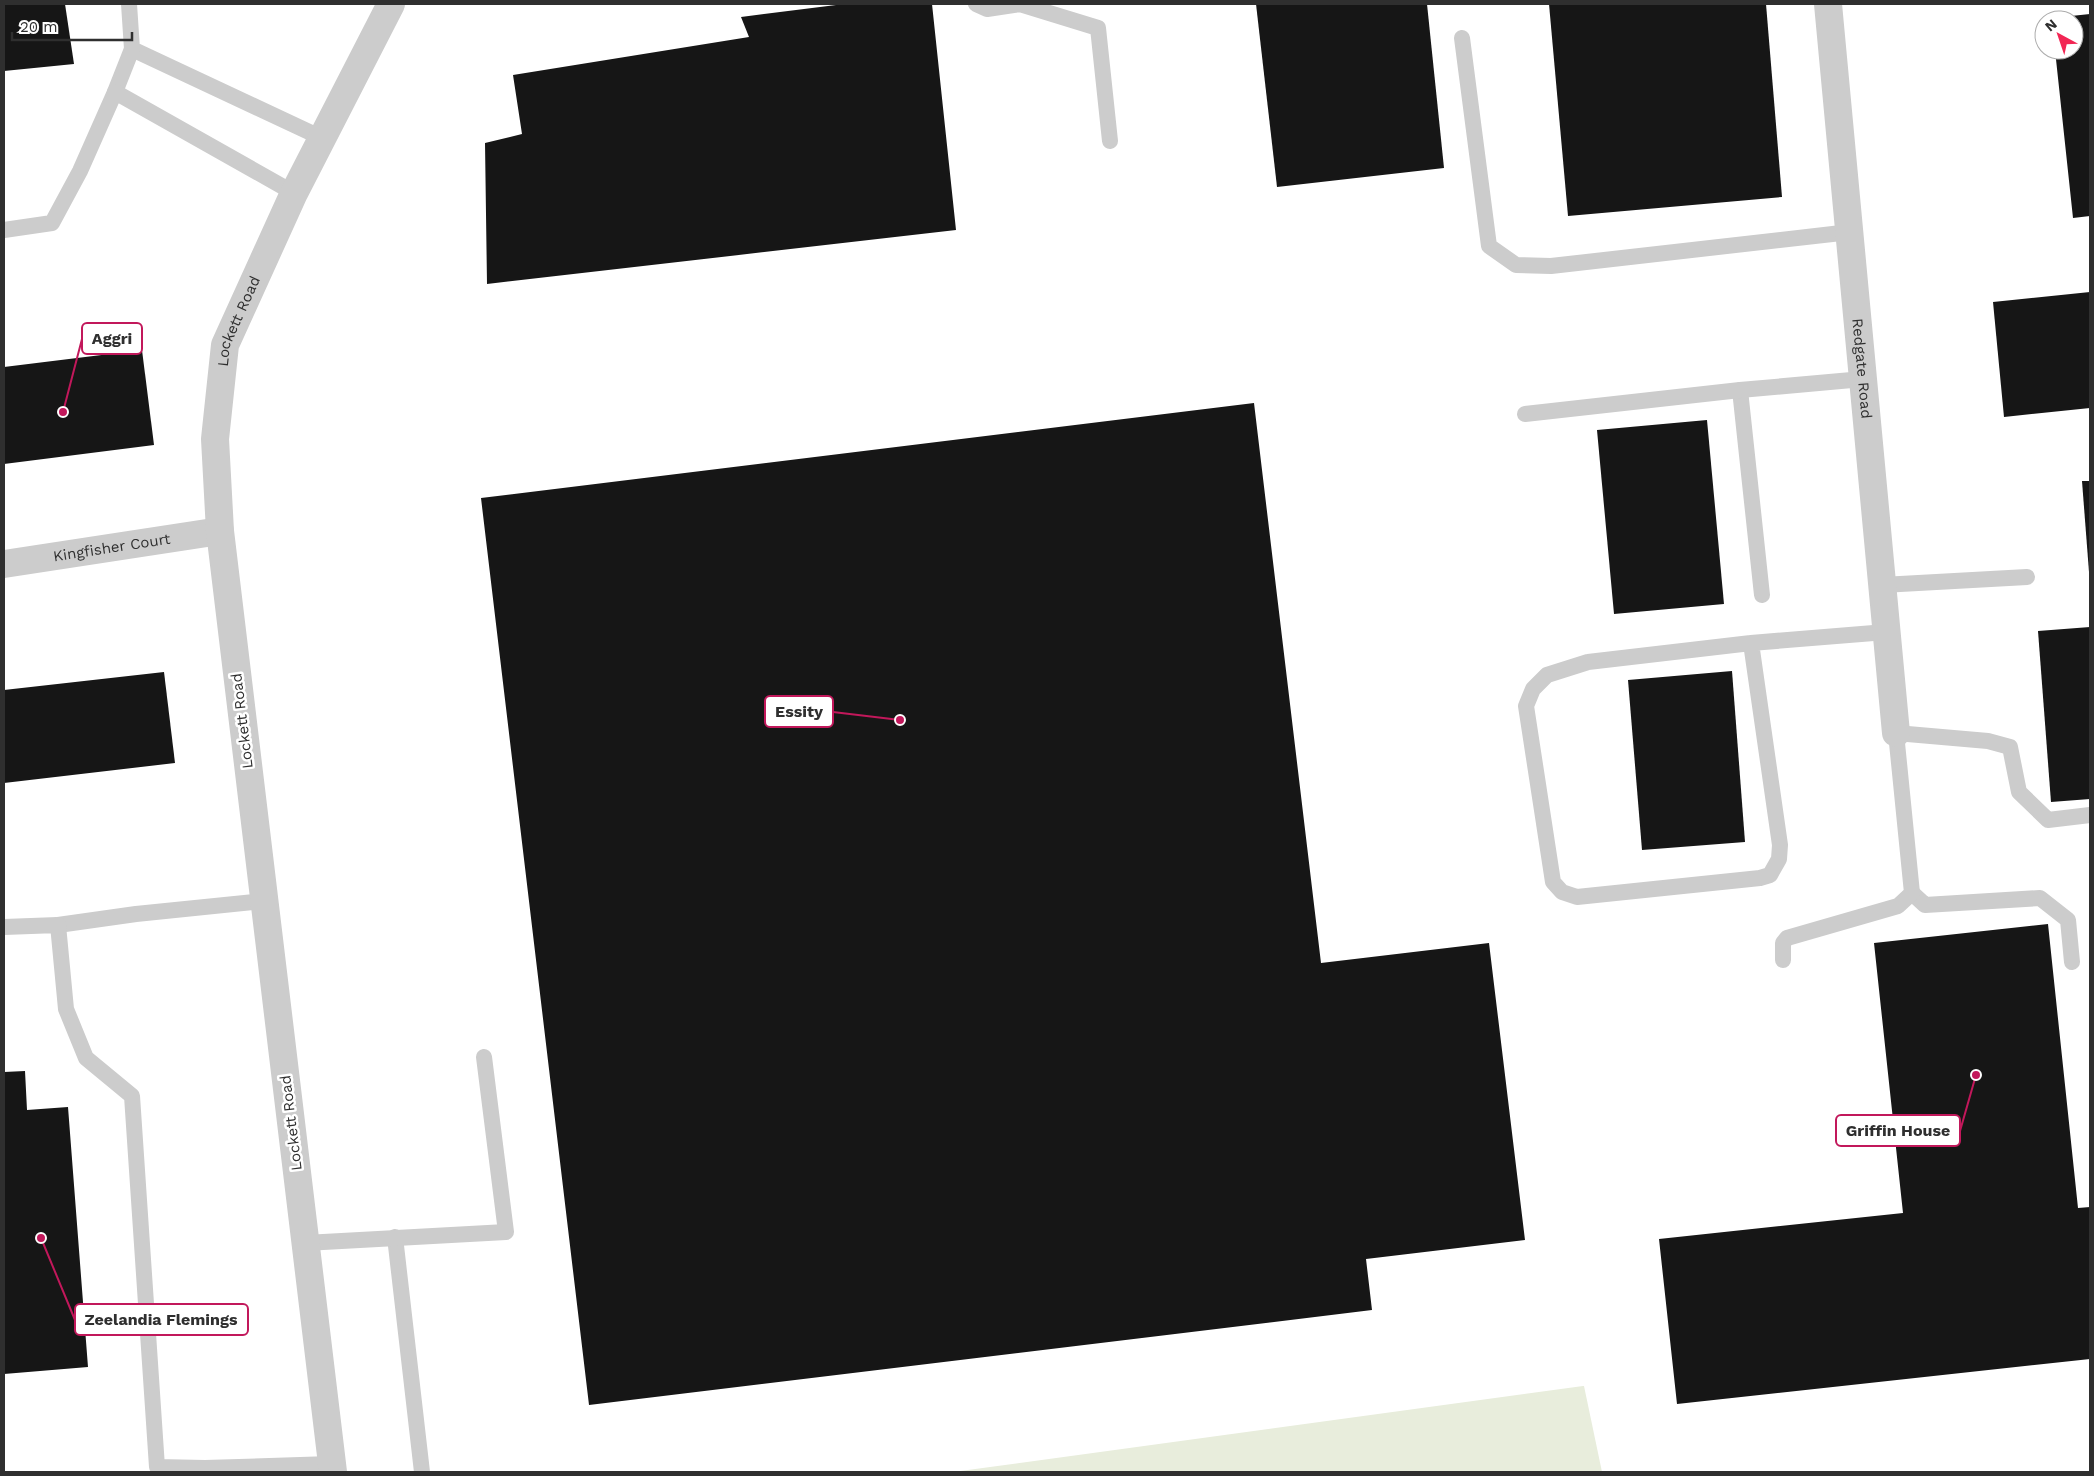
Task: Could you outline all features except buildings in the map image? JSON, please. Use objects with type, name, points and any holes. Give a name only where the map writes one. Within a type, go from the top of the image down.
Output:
[{"type":"street","name":"Lockett Road","points":[[332,1468],[220,531],[215,439],[225,345],[294,193],[391,4]]},
{"type":"street","name":"Redgate Road","points":[[1828,4],[1896,732]]},
{"type":"street","name":"Kingfisher Court","points":[[4,564],[220,531]]},
{"type":"lane","points":[[4,230],[52,223],[80,171],[132,49],[129,4]]},
{"type":"lane","points":[[976,4],[987,9],[1020,4],[1098,28],[1110,141]]},
{"type":"lane","points":[[1462,38],[1489,246],[1516,265],[1552,266],[1850,232]]},
{"type":"lane","points":[[132,49],[322,138]]},
{"type":"lane","points":[[115,92],[294,193]]},
{"type":"lane","points":[[1525,414],[1740,390],[1863,379]]},
{"type":"lane","points":[[1740,390],[1762,595]]},
{"type":"lane","points":[[1882,585],[2027,577]]},
{"type":"lane","points":[[1751,643],[1780,845],[1780,859],[1770,875],[1760,878],[1621,894],[1577,897],[1562,892],[1553,882],[1526,706],[1533,688],[1548,675],[1588,662],[1751,643],[1886,632]]},
{"type":"lane","points":[[2072,962],[2068,920],[2040,898],[1925,905],[1912,893],[1896,732],[1988,741],[2010,747],[2019,792],[2048,820],[2090,816]]},
{"type":"lane","points":[[1783,960],[1783,943],[1787,938],[1898,906],[1912,893]]},
{"type":"lane","points":[[4,927],[58,925],[136,914],[264,902]]},
{"type":"lane","points":[[58,925],[66,1009],[86,1058],[132,1096],[156,1467],[332,1468]]},
{"type":"lane","points":[[305,1243],[506,1232],[484,1056]]},
{"type":"lane","points":[[395,1237],[422,1472]]},
{"type":"green space","points":[[1583,1386],[1602,1472],[953,1472]]},
{"type":"place","name":"Aggri","points":[[63,412]]},
{"type":"place","name":"Essity","points":[[900,720]]},
{"type":"place","name":"Griffin House","points":[[1976,1075]]},
{"type":"place","name":"Zeelandia Flemings","points":[[41,1238]]}]
